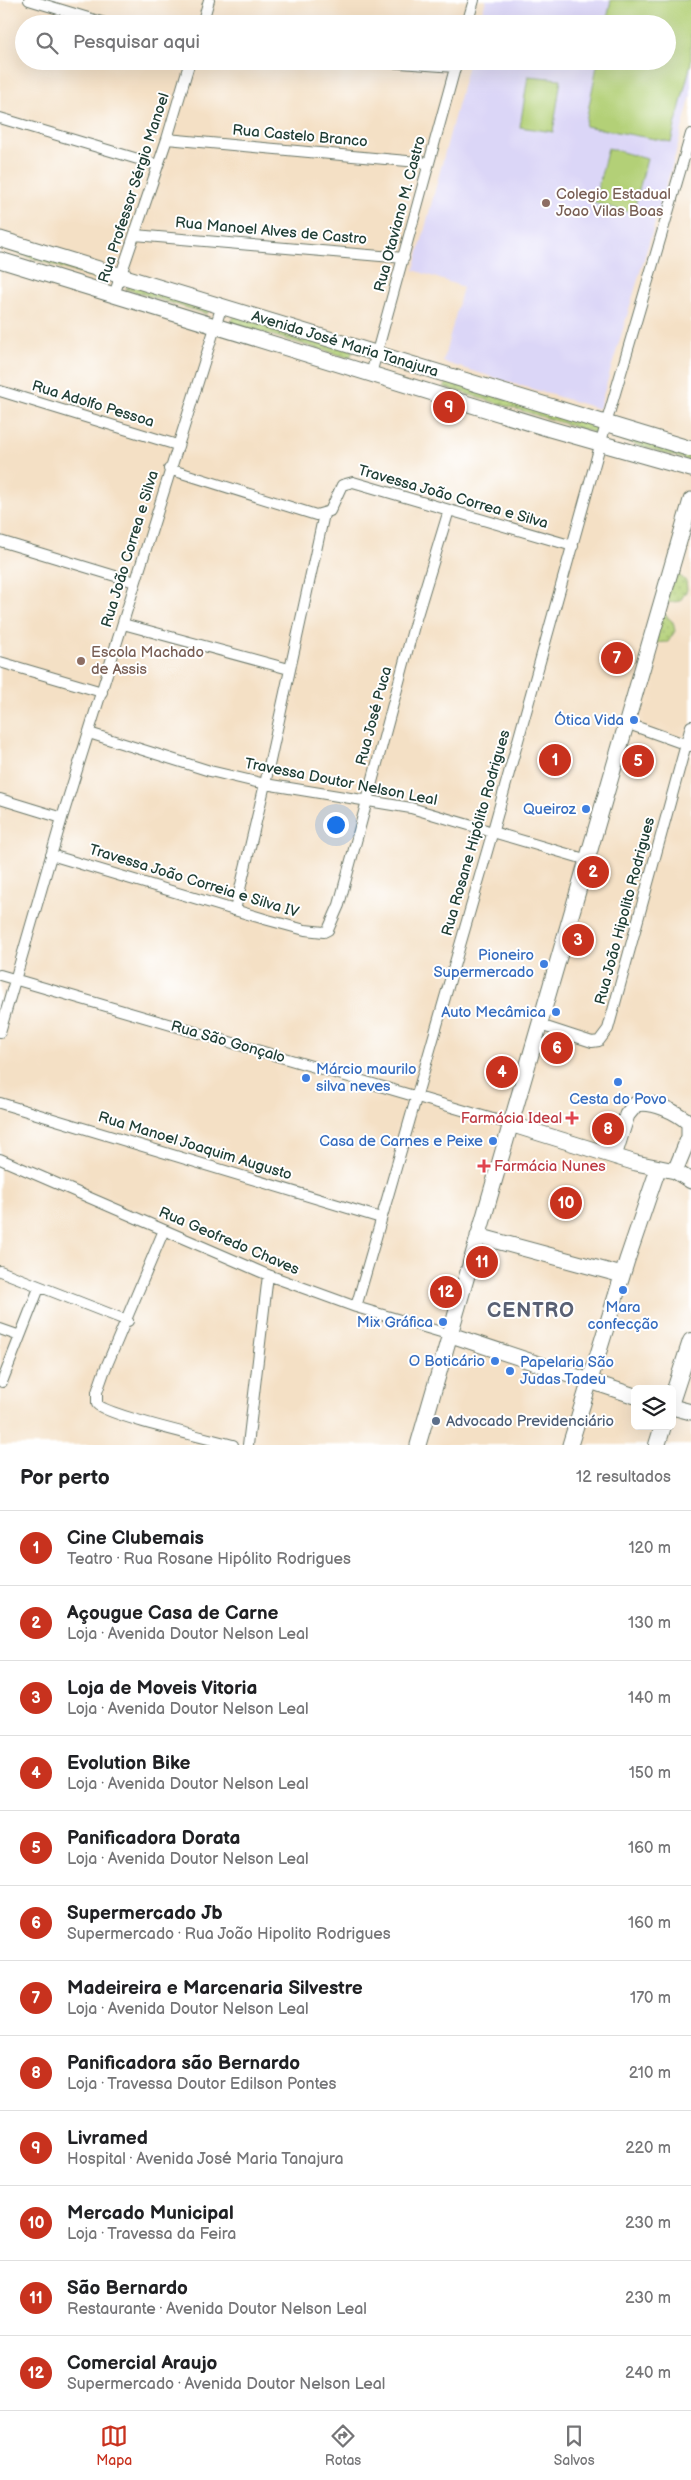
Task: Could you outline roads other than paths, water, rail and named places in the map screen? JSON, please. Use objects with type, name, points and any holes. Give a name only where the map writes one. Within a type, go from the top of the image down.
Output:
[{"type":"main road","points":[[676,1386],[691,1341]]},
{"type":"main road","points":[[657,1445],[662,1430]]},
{"type":"street","points":[[28,0],[78,15]]},
{"type":"street","points":[[205,15],[209,0]]},
{"type":"street","points":[[470,15],[474,0]]},
{"type":"street","name":"Rua Professor Sérgio Manoel","points":[[114,295],[167,139],[187,70]]},
{"type":"street","name":"Rua Otaviano M. Castro","points":[[371,374],[454,70]]},
{"type":"street","points":[[0,118],[158,165]]},
{"type":"street","name":"Rua Rosane Hipólito Rodrigues","points":[[356,1307],[492,834],[606,424],[691,134]]},
{"type":"street","name":"Rua Castelo Branco","points":[[167,139],[429,164]]},
{"type":"street","name":"Rua Manoel Alves de Castro","points":[[135,235],[404,258]]},
{"type":"street","name":"Avenida José Maria Tanajura","points":[[0,239],[691,449]]},
{"type":"street","name":"Avenida José Maria Tanajura","points":[[0,260],[601,444],[691,469]]},
{"type":"street","name":"Rua João Correa e Silva","points":[[0,1032],[62,818],[222,305]]},
{"type":"street","name":"Rua Adolfo Pessoa","points":[[0,391],[177,445]]},
{"type":"street","points":[[169,470],[307,513],[324,514],[288,669],[265,784],[235,910]]},
{"type":"street","name":"Travessa João Correa e Silva","points":[[324,514],[330,511],[339,489],[346,482],[364,485],[573,546]]},
{"type":"street","points":[[418,1445],[691,500]]},
{"type":"street","name":"Rua José Puca","points":[[328,930],[339,905],[415,622],[449,510]]},
{"type":"street","points":[[0,540],[135,582]]},
{"type":"street","points":[[123,624],[288,669]]},
{"type":"street","points":[[0,662],[102,692]]},
{"type":"street","points":[[626,723],[688,746]]},
{"type":"street","name":"Rua João Hipolito Rodrigues","points":[[540,1025],[592,1042],[599,1041],[608,1029],[688,746],[691,726]]},
{"type":"street","name":"Travessa Doutor Nelson Leal","points":[[88,733],[210,771],[265,784],[368,800],[447,818],[492,834],[588,860]]},
{"type":"street","points":[[0,799],[62,818]]},
{"type":"street","name":"Travessa João Correia e Silva IV","points":[[51,855],[305,930],[324,932],[328,930]]},
{"type":"street","name":"Rua São Gonçalo","points":[[0,975],[416,1096],[658,1169]]},
{"type":"street","name":"Rua Manoel Joaquim Augusto","points":[[0,1103],[381,1218]]},
{"type":"street","points":[[614,1156],[627,1115],[632,1107],[639,1103],[671,1111],[689,1123],[690,1138],[675,1171]]},
{"type":"street","name":"Rua Geofredo Chaves","points":[[0,1159],[268,1275],[356,1307],[451,1335]]},
{"type":"street","points":[[570,1445],[622,1275],[658,1169],[675,1171],[691,1181]]},
{"type":"street","points":[[164,1230],[128,1321],[97,1392],[99,1406],[123,1416],[233,1445]]},
{"type":"street","points":[[478,1236],[622,1275]]},
{"type":"street","points":[[0,1271],[128,1321]]},
{"type":"street","points":[[248,1445],[268,1275]]},
{"type":"street","points":[[2,1382],[40,1288]]},
{"type":"street","points":[[0,1329],[20,1336]]},
{"type":"street","points":[[451,1335],[631,1395]]},
{"type":"street","points":[[676,1408],[691,1412]]},
{"type":"place","name":"Colegio Estadual Joao Vilas Boas","points":[[546,203]]},
{"type":"place","name":"Livramed","points":[[449,407]]},
{"type":"place","name":"Madeireira e Marcenaria Silvestre","points":[[617,658]]},
{"type":"place","name":"Escola Machado de Assis","points":[[81,661]]},
{"type":"place","name":"Ótica Vida","points":[[634,720]]},
{"type":"place","name":"Cine Clubemais","points":[[555,760]]},
{"type":"place","name":"Panificadora Dorata","points":[[638,761]]},
{"type":"place","name":"Queiroz","points":[[586,809]]},
{"type":"place","name":"Açougue Casa de Carne","points":[[593,872]]},
{"type":"place","name":"Loja de Moveis Vitoria","points":[[578,940]]},
{"type":"place","name":"Pioneiro Supermercado","points":[[544,964]]},
{"type":"place","name":"Auto Mecâmica","points":[[556,1012]]},
{"type":"place","name":"Supermercado Jb","points":[[557,1048]]},
{"type":"place","name":"Evolution Bike","points":[[502,1072]]},
{"type":"place","name":"Márcio maurilo silva neves","points":[[306,1078]]},
{"type":"place","name":"Cesta do Povo","points":[[618,1082]]},
{"type":"place","name":"Farmácia Ideal","points":[[572,1118]]},
{"type":"place","name":"Panificadora são Bernardo","points":[[608,1129]]},
{"type":"place","name":"Casa de Carnes e Peixe","points":[[493,1141]]},
{"type":"place","name":"Farmácia Nunes","points":[[484,1166]]},
{"type":"place","name":"Mercado Municipal","points":[[566,1203]]},
{"type":"place","name":"São Bernardo","points":[[482,1262]]},
{"type":"place","name":"Mara confecção","points":[[623,1290]]},
{"type":"place","name":"Comercial Araujo","points":[[446,1292]]},
{"type":"place","name":"Mix Gráfica","points":[[443,1322]]},
{"type":"place","name":"O Boticário","points":[[495,1361]]},
{"type":"place","name":"Papelaria São Judas Tadeu","points":[[510,1371]]},
{"type":"place","name":"Advocado Previdenciário","points":[[436,1421]]},
{"type":"district","name":"CENTRO","points":[[531,1311]]}]
